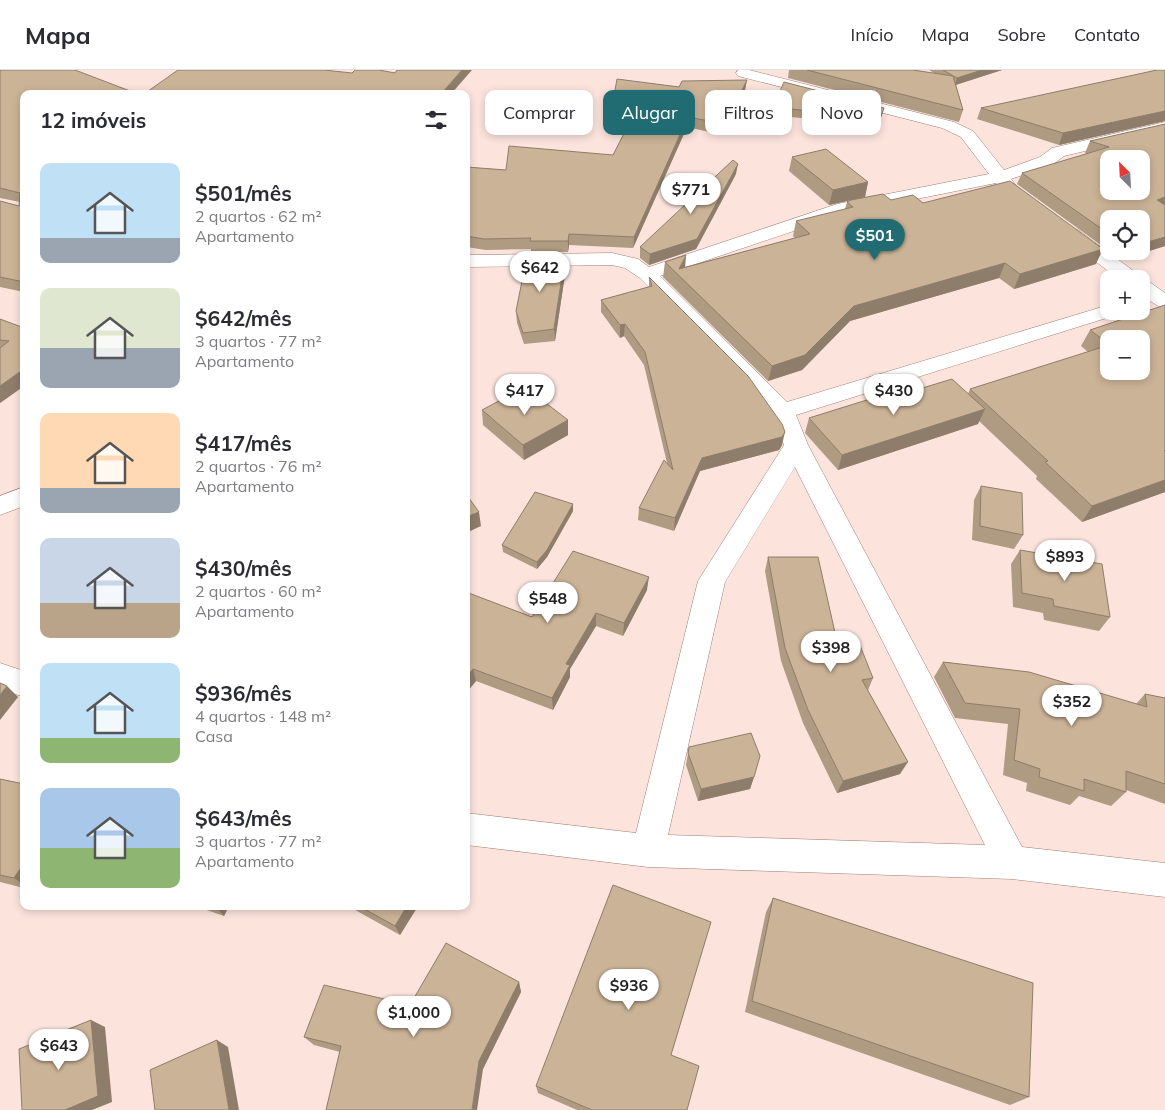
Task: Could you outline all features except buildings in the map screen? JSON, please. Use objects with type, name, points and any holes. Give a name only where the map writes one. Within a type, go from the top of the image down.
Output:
[{"type":"street","points":[[741,72],[765,70]]},
{"type":"street","points":[[741,72],[948,125],[967,134],[1009,189],[1024,200]]},
{"type":"street","points":[[647,274],[844,208],[1000,177],[1046,161],[1058,152],[1165,127]]},
{"type":"street","points":[[1055,223],[1120,270]]},
{"type":"street","points":[[470,261],[612,259],[631,263],[647,274],[783,411],[796,445],[1012,862]]},
{"type":"street","points":[[783,411],[1100,314]]},
{"type":"street","points":[[648,851],[712,581],[796,445]]},
{"type":"street","points":[[0,506],[20,498]]},
{"type":"street","points":[[0,676],[20,683]]},
{"type":"street","points":[[470,829],[648,851],[1012,862],[1165,880]]}]
